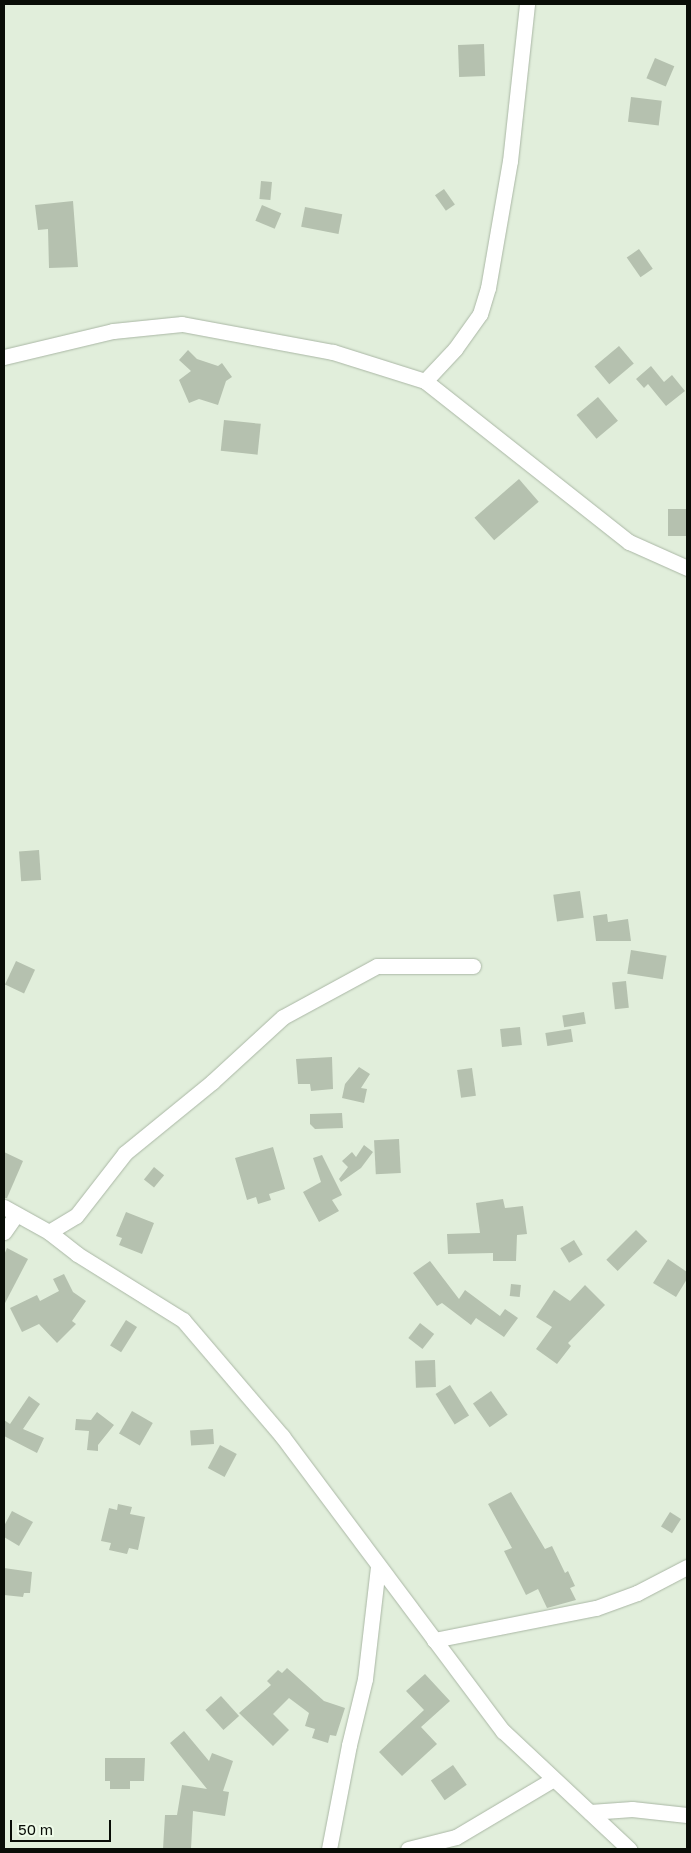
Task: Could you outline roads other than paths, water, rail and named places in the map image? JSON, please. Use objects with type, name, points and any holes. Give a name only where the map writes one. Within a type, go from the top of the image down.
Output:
[{"type":"street","points":[[425,382],[455,349],[480,314],[488,288],[510,161],[527,4]]},
{"type":"street","points":[[4,357],[113,332],[182,324],[333,352],[425,382],[629,542],[687,568]]},
{"type":"street","points":[[49,1232],[76,1216],[125,1153],[212,1082],[283,1017],[377,966],[473,966]]},
{"type":"street","points":[[4,1232],[10,1211],[49,1232],[77,1254],[183,1320],[282,1436],[503,1731],[552,1780],[590,1812],[629,1849]]},
{"type":"street","points":[[329,1849],[349,1746],[365,1679],[378,1566]]},
{"type":"street","points":[[434,1640],[596,1608],[637,1593],[687,1567]]},
{"type":"street","points":[[408,1849],[456,1837],[552,1780]]},
{"type":"street","points":[[590,1812],[632,1809],[687,1815]]}]
